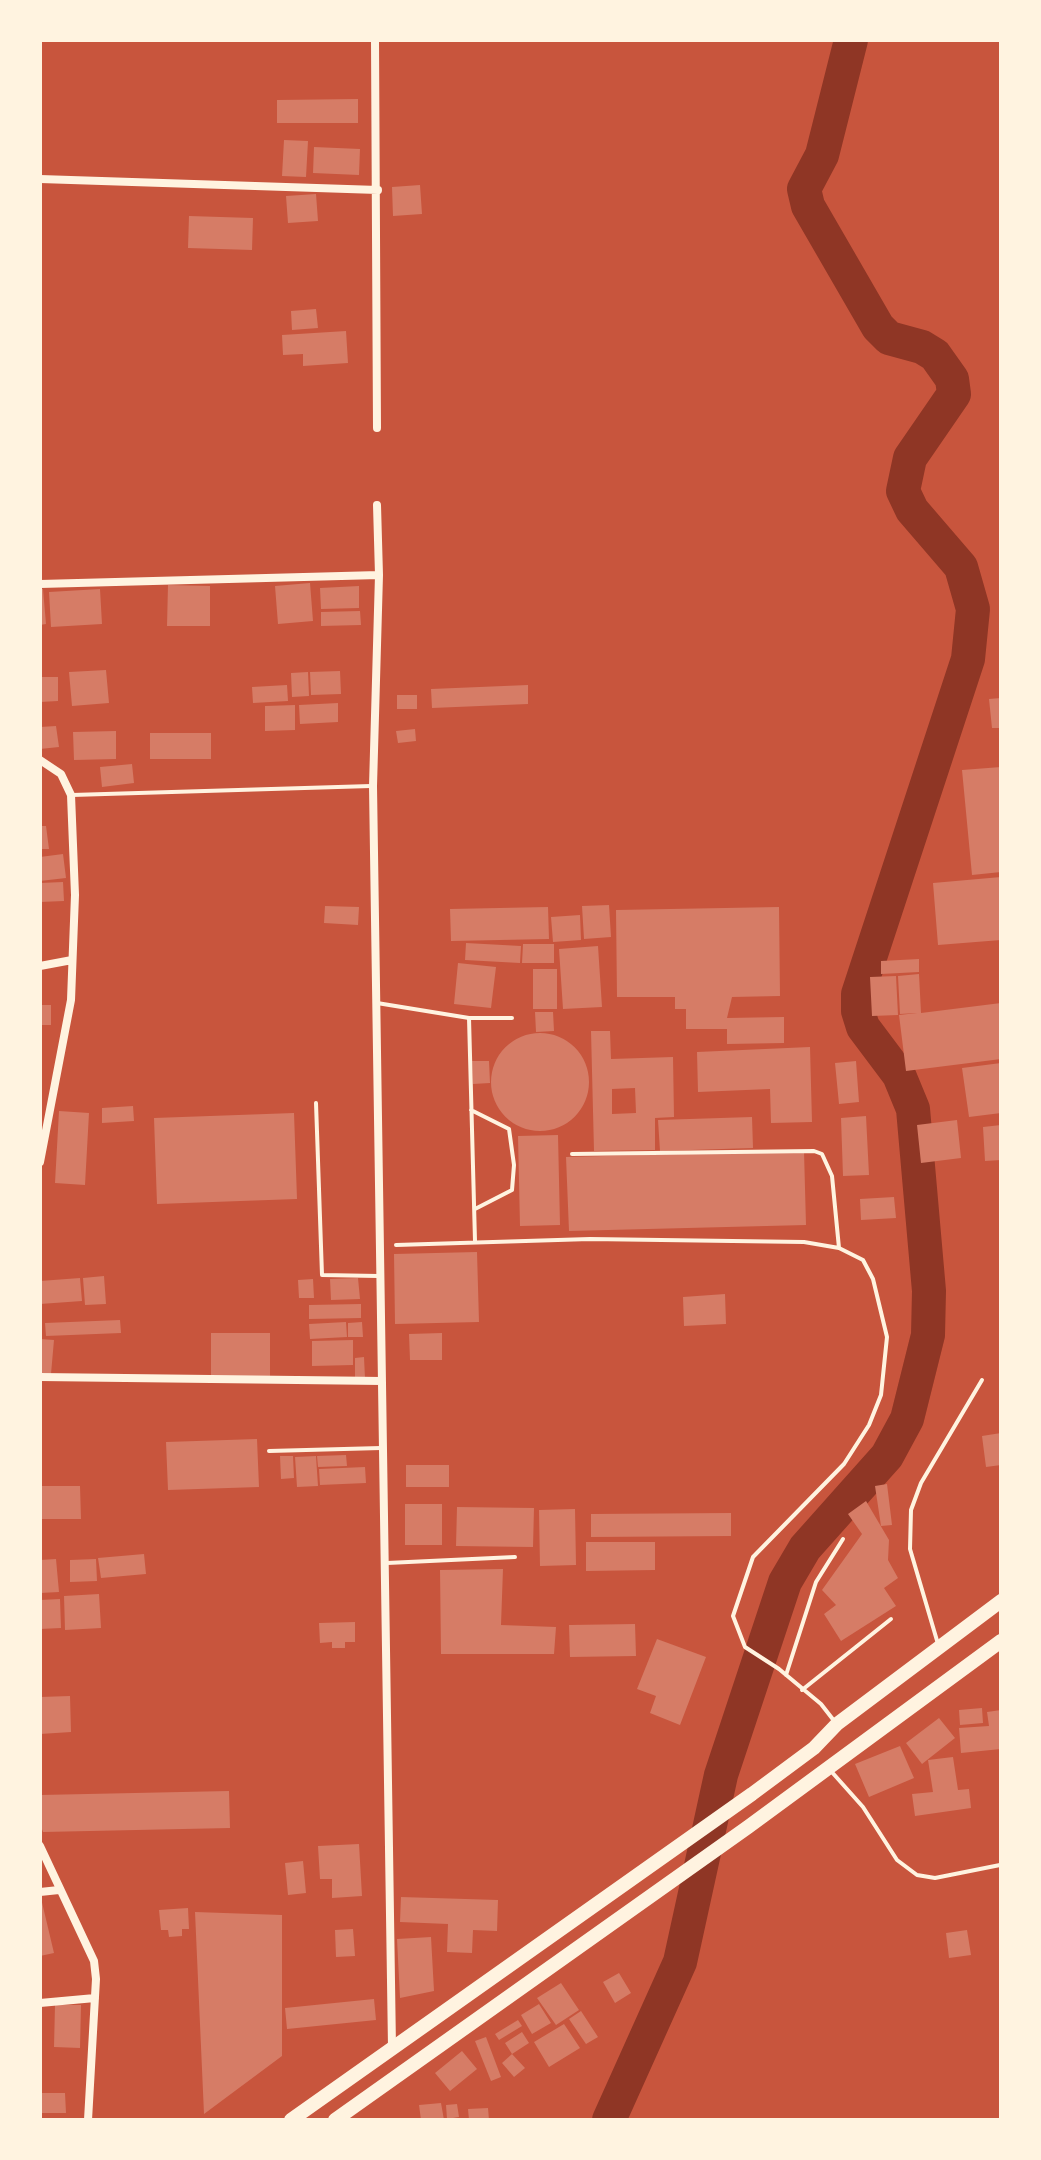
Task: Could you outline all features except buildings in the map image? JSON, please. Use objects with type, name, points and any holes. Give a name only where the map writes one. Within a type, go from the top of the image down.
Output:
[{"type":"highway","points":[[291,2120],[752,1794],[814,1748],[837,1724],[1001,1601]]},
{"type":"highway","points":[[343,2117],[829,1769],[1001,1641]]},
{"type":"street","points":[[375,40],[377,428]]},
{"type":"street","points":[[40,179],[378,190]]},
{"type":"street","points":[[377,505],[379,575],[373,786],[392,2047]]},
{"type":"street","points":[[40,584],[379,575]]},
{"type":"street","points":[[40,760],[61,774],[71,795],[75,895],[71,1000],[40,1162]]},
{"type":"street","points":[[40,966],[72,960]]},
{"type":"street","points":[[40,1377],[382,1381]]},
{"type":"street","points":[[40,1846],[94,1961],[88,2120]]},
{"type":"street","points":[[40,1892],[59,1890]]},
{"type":"street","points":[[40,2003],[95,1998]]},
{"type":"lane","points":[[71,795],[373,786]]},
{"type":"lane","points":[[377,1003],[469,1018],[512,1018]]},
{"type":"lane","points":[[469,1018],[475,1241]]},
{"type":"lane","points":[[316,1103],[322,1275],[381,1276]]},
{"type":"lane","points":[[471,1110],[509,1129],[513,1139],[514,1165],[512,1190],[474,1209]]},
{"type":"lane","points":[[572,1154],[814,1151],[822,1154],[832,1176],[839,1248]]},
{"type":"lane","points":[[396,1245],[475,1241],[804,1242],[839,1248],[863,1260],[873,1279],[887,1337],[881,1395],[869,1425],[844,1464],[753,1557],[733,1616],[745,1647],[779,1669],[837,1724]]},
{"type":"lane","points":[[939,1646],[910,1549],[911,1510],[921,1483],[982,1380]]},
{"type":"lane","points":[[269,1451],[383,1448]]},
{"type":"lane","points":[[786,1675],[816,1582],[843,1539]]},
{"type":"lane","points":[[385,1563],[515,1557]]},
{"type":"lane","points":[[802,1690],[891,1619]]},
{"type":"lane","points":[[829,1769],[863,1807],[897,1860],[917,1875],[935,1878],[1000,1865]]},
{"type":"waterway","points":[[609,2120],[680,1962],[721,1775],[785,1582],[805,1548],[887,1456],[907,1419],[928,1335],[929,1291],[913,1109],[899,1075],[863,1027],[858,1011],[858,994],[968,659],[973,609],[961,567],[912,510],[903,491],[910,458],[954,394],[952,379],[935,355],[922,347],[889,338],[878,327],[808,206],[804,189],[822,155],[851,40]]}]
